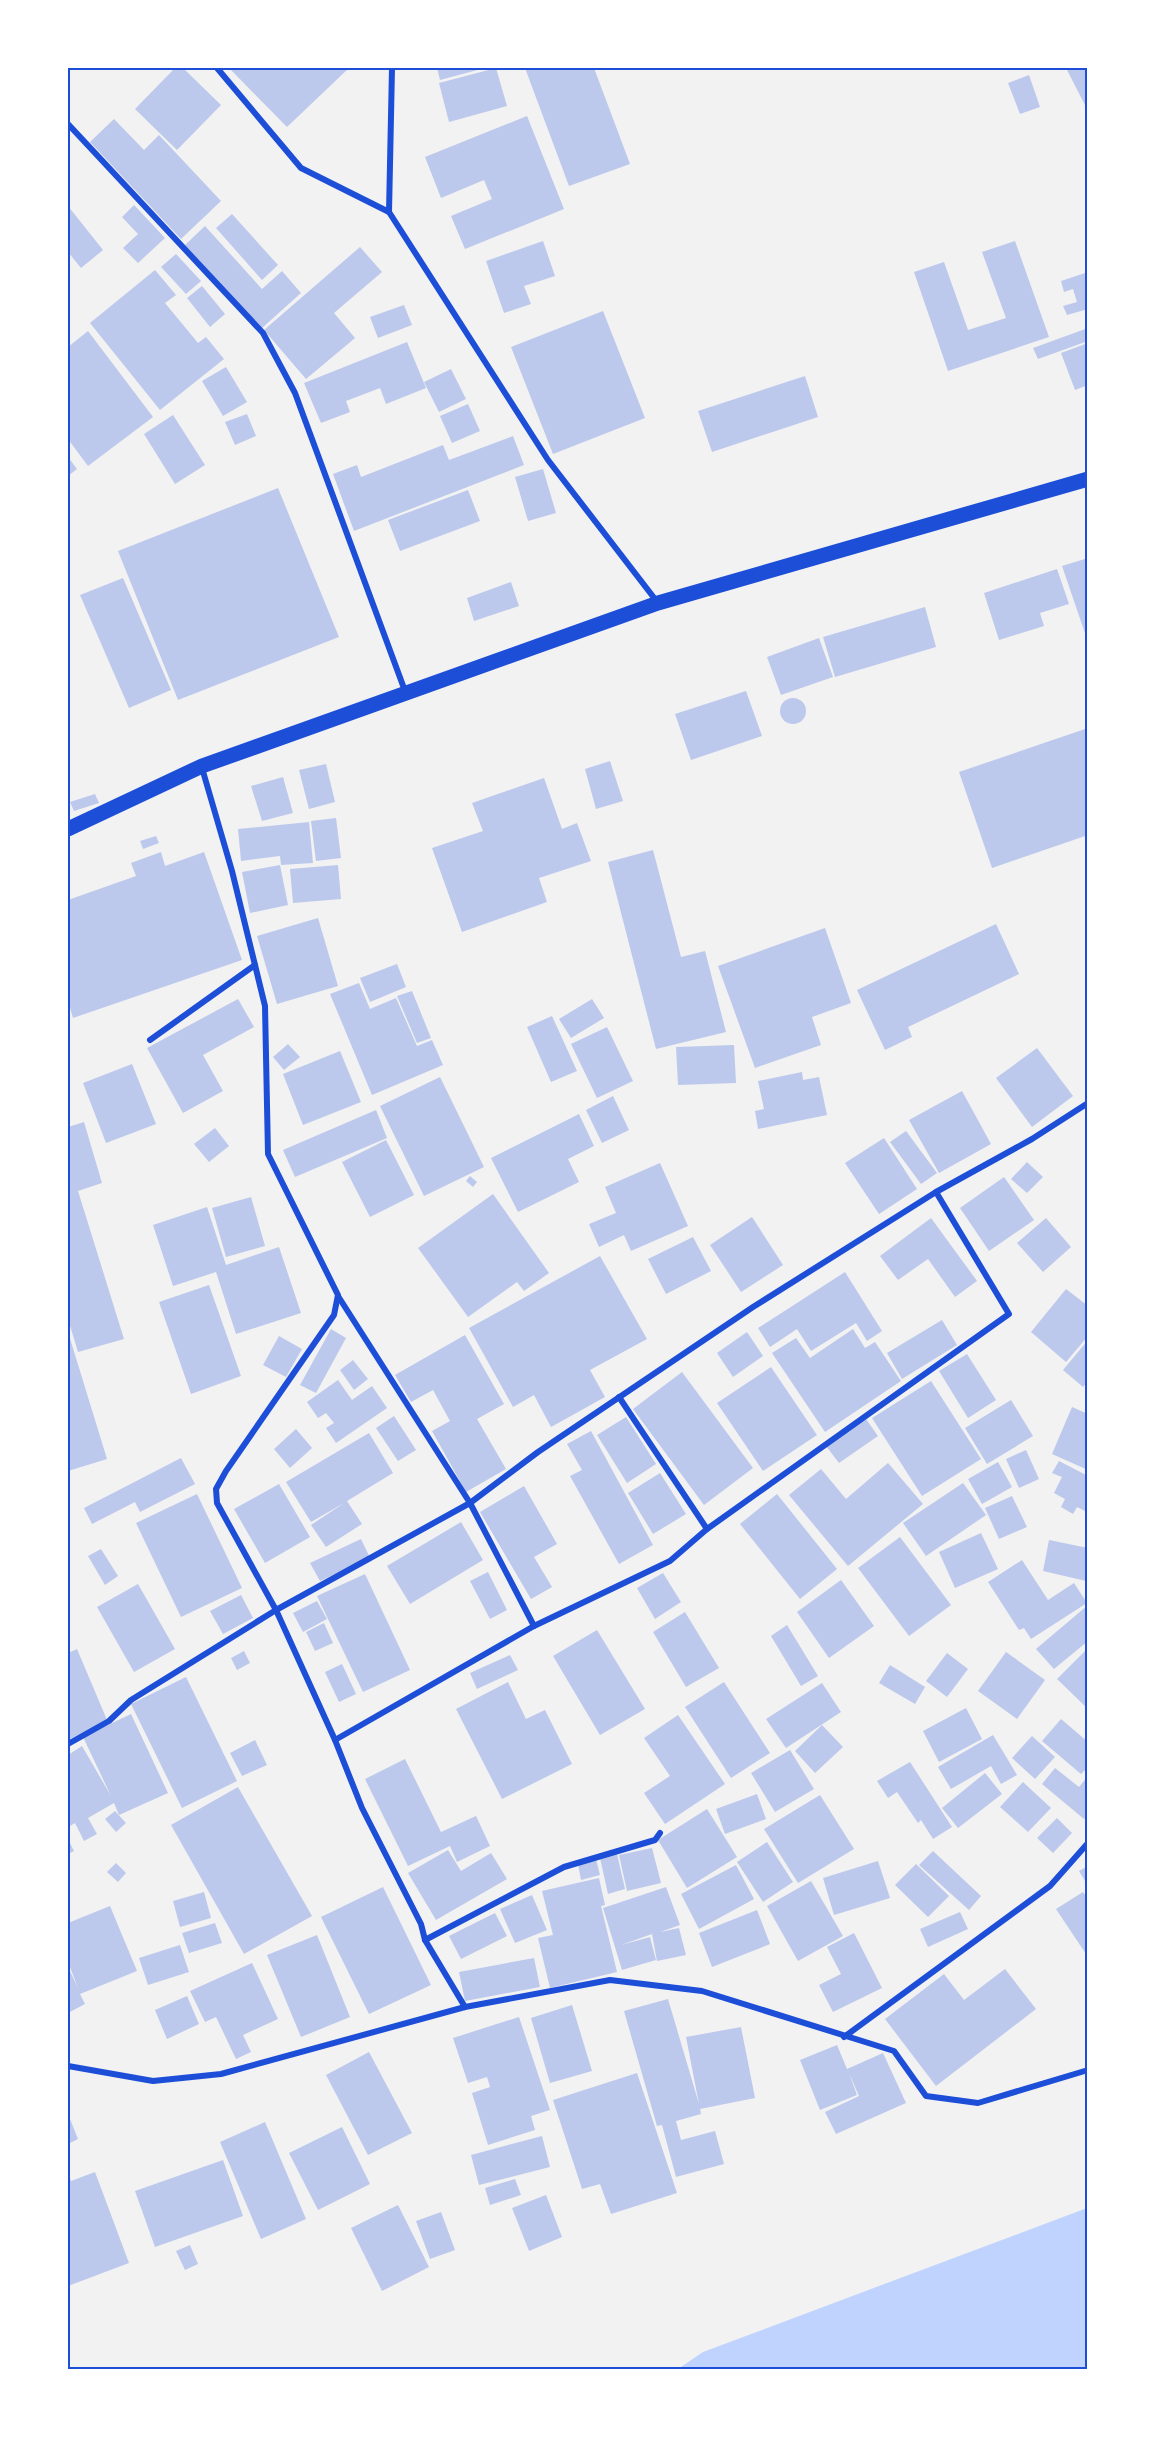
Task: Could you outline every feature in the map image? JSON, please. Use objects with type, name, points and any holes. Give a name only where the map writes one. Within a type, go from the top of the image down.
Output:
[{"type":"main road","points":[[68,829],[202,766],[405,691],[658,603],[1088,479]]},
{"type":"street","points":[[217,68],[301,168],[389,212],[548,460],[658,603]]},
{"type":"street","points":[[389,212],[392,68]]},
{"type":"street","points":[[68,124],[263,333],[295,393],[405,691]]},
{"type":"street","points":[[202,766],[232,871],[265,1006],[268,1154],[338,1295],[470,1503],[534,1626]]},
{"type":"street","points":[[150,1040],[255,965]]},
{"type":"street","points":[[68,1744],[109,1721],[131,1700],[276,1610],[470,1503],[538,1452],[753,1307],[936,1192],[1032,1139],[1088,1103]]},
{"type":"street","points":[[335,1740],[534,1626],[670,1561],[707,1529],[1009,1314],[936,1192]]},
{"type":"street","points":[[338,1295],[334,1315],[226,1471],[216,1489],[218,1503],[276,1610],[335,1740],[362,1808],[421,1924],[425,1940],[465,2007]]},
{"type":"street","points":[[619,1397],[707,1529]]},
{"type":"street","points":[[425,1940],[564,1867],[655,1840],[660,1833]]},
{"type":"street","points":[[844,2037],[1050,1886],[1088,1843]]},
{"type":"street","points":[[68,2066],[153,2081],[221,2074],[465,2007],[610,1980],[702,1991],[894,2051],[926,2096],[978,2103],[1088,2070]]},
{"type":"water","points":[[1087,2208],[1086,2369],[678,2369],[703,2352]]},
{"type":"building","points":[[175,68],[183,68],[221,105],[177,150],[135,109]]},
{"type":"building","points":[[229,68],[349,68],[287,127]]},
{"type":"building","points":[[437,68],[485,68],[440,80]]},
{"type":"building","points":[[496,68],[507,106],[449,122],[439,83]]},
{"type":"building","points":[[525,68],[594,68],[630,164],[569,186]]},
{"type":"building","points":[[1066,68],[1088,68],[1088,111]]},
{"type":"building","points":[[1029,75],[1040,107],[1020,114],[1008,83]]},
{"type":"building","points":[[527,116],[564,209],[465,249],[451,216],[492,199],[484,180],[441,198],[425,157]]},
{"type":"building","points":[[114,119],[144,150],[159,135],[221,201],[181,239],[90,142]]},
{"type":"building","points":[[134,205],[165,238],[138,263],[123,248],[138,234],[122,217]]},
{"type":"building","points":[[68,206],[103,250],[81,268],[68,252]]},
{"type":"building","points":[[232,214],[278,265],[262,280],[216,228]]},
{"type":"building","points":[[205,226],[262,289],[282,271],[301,293],[261,329],[185,245]]},
{"type":"building","points":[[543,241],[555,276],[524,286],[531,304],[504,313],[486,261]]},
{"type":"building","points":[[1015,241],[1049,337],[948,371],[914,272],[944,262],[968,330],[1006,318],[982,252]]},
{"type":"building","points":[[360,247],[382,272],[334,313],[355,338],[306,379],[264,330]]},
{"type":"building","points":[[176,254],[201,281],[186,294],[161,267]]},
{"type":"building","points":[[155,270],[176,295],[165,303],[198,343],[206,337],[224,359],[160,410],[90,323]]},
{"type":"building","points":[[1088,272],[1088,309],[1067,315],[1063,306],[1077,302],[1073,289],[1064,292],[1061,281]]},
{"type":"building","points":[[202,286],[225,314],[210,327],[187,298]]},
{"type":"building","points":[[404,305],[412,325],[378,338],[370,317]]},
{"type":"building","points":[[603,311],[645,418],[553,454],[511,347]]},
{"type":"building","points":[[1088,328],[1088,341],[1038,359],[1033,348]]},
{"type":"building","points":[[88,331],[153,417],[88,466],[68,439],[68,347]]},
{"type":"building","points":[[407,342],[426,388],[386,404],[380,388],[346,401],[350,412],[321,423],[304,383]]},
{"type":"building","points":[[1088,343],[1088,385],[1075,390],[1061,353]]},
{"type":"building","points":[[226,367],[247,402],[223,416],[202,381]]},
{"type":"building","points":[[451,369],[466,399],[439,412],[424,382]]},
{"type":"building","points":[[805,376],[818,417],[712,452],[698,411]]},
{"type":"building","points":[[468,404],[480,431],[452,443],[440,416]]},
{"type":"building","points":[[247,414],[256,436],[235,445],[225,422]]},
{"type":"building","points":[[173,415],[205,465],[175,484],[144,434]]},
{"type":"building","points":[[513,436],[524,465],[354,531],[333,474],[357,465],[361,477],[443,445],[449,460]]},
{"type":"building","points":[[68,457],[77,469],[68,476]]},
{"type":"building","points":[[543,469],[556,513],[528,521],[515,477]]},
{"type":"building","points":[[278,488],[339,637],[178,700],[118,551]]},
{"type":"building","points":[[468,490],[480,521],[400,551],[388,520]]},
{"type":"building","points":[[1088,558],[1088,639],[1087,639],[1062,566]]},
{"type":"building","points":[[1057,569],[1069,604],[1040,613],[1044,626],[999,640],[984,593]]},
{"type":"building","points":[[123,578],[171,690],[129,708],[80,595]]},
{"type":"building","points":[[511,582],[519,606],[474,621],[467,598]]},
{"type":"building","points":[[925,607],[936,647],[835,677],[823,637]]},
{"type":"building","points":[[819,638],[833,677],[781,695],[767,657]]},
{"type":"building","points":[[746,691],[762,736],[691,760],[675,714]]},
{"type":"building","points":[[793,698],[802,702],[806,711],[802,720],[793,724],[784,720],[780,711],[784,702]]},
{"type":"building","points":[[1088,728],[1088,835],[992,868],[959,772]]},
{"type":"building","points":[[610,761],[623,801],[596,809],[585,769]]},
{"type":"building","points":[[326,764],[335,802],[309,809],[299,770]]},
{"type":"building","points":[[283,777],[293,813],[262,821],[251,786]]},
{"type":"building","points":[[544,778],[562,829],[577,823],[591,861],[539,878],[547,902],[462,932],[432,848],[483,831],[472,803]]},
{"type":"building","points":[[95,794],[99,803],[74,811],[70,802]]},
{"type":"building","points":[[336,818],[341,858],[316,861],[311,821]]},
{"type":"building","points":[[309,822],[313,863],[281,865],[280,856],[241,861],[238,829]]},
{"type":"building","points":[[156,836],[159,843],[143,849],[140,841]]},
{"type":"building","points":[[653,850],[681,957],[705,951],[726,1032],[656,1049],[608,862]]},
{"type":"building","points":[[161,852],[165,866],[204,852],[242,960],[73,1018],[68,1001],[68,900],[136,876],[131,863]]},
{"type":"building","points":[[280,865],[288,905],[250,913],[242,872]]},
{"type":"building","points":[[338,865],[341,899],[293,903],[290,869]]},
{"type":"building","points":[[318,918],[338,986],[277,1004],[257,936]]},
{"type":"building","points":[[996,924],[1019,974],[908,1027],[912,1037],[885,1050],[857,990]]},
{"type":"building","points":[[825,928],[851,1003],[812,1017],[821,1045],[755,1068],[718,966]]},
{"type":"building","points":[[397,964],[406,987],[370,1002],[360,978]]},
{"type":"building","points":[[359,983],[370,1009],[396,998],[417,1046],[432,1040],[443,1065],[372,1095],[330,994]]},
{"type":"building","points":[[412,991],[431,1038],[417,1043],[397,996]]},
{"type":"building","points":[[238,999],[254,1027],[203,1055],[223,1091],[183,1113],[147,1048]]},
{"type":"building","points":[[592,999],[604,1018],[571,1038],[559,1019]]},
{"type":"building","points":[[552,1016],[577,1071],[551,1082],[527,1027]]},
{"type":"building","points":[[607,1027],[633,1081],[597,1098],[571,1044]]},
{"type":"building","points":[[288,1044],[300,1057],[284,1070],[273,1057]]},
{"type":"building","points":[[734,1045],[736,1083],[678,1085],[676,1047]]},
{"type":"building","points":[[1037,1048],[1073,1096],[1032,1127],[996,1078]]},
{"type":"building","points":[[340,1051],[361,1102],[303,1125],[283,1074]]},
{"type":"building","points":[[132,1064],[156,1124],[106,1143],[83,1083]]},
{"type":"building","points":[[802,1072],[803,1080],[819,1077],[827,1115],[758,1129],[755,1111],[764,1109],[758,1081]]},
{"type":"building","points":[[440,1077],[484,1167],[424,1196],[380,1106]]},
{"type":"building","points":[[962,1091],[991,1144],[939,1173],[909,1120]]},
{"type":"building","points":[[613,1096],[629,1130],[602,1143],[586,1110]]},
{"type":"building","points":[[376,1110],[387,1138],[295,1177],[283,1150]]},
{"type":"building","points":[[579,1114],[594,1146],[568,1159],[579,1182],[518,1212],[491,1158]]},
{"type":"building","points":[[84,1122],[102,1183],[78,1191],[124,1339],[78,1352],[68,1319],[68,1127]]},
{"type":"building","points":[[215,1128],[229,1146],[209,1162],[194,1144]]},
{"type":"building","points":[[906,1131],[937,1173],[921,1184],[890,1142]]},
{"type":"building","points":[[884,1138],[917,1189],[879,1214],[845,1163]]},
{"type":"building","points":[[386,1140],[414,1195],[370,1217],[342,1162]]},
{"type":"building","points":[[1027,1162],[1043,1177],[1027,1193],[1011,1179]]},
{"type":"building","points":[[660,1163],[688,1226],[631,1251],[624,1235],[599,1247],[589,1224],[616,1213],[605,1187]]},
{"type":"building","points":[[470,1176],[477,1182],[473,1187],[466,1181]]},
{"type":"building","points":[[1004,1177],[1034,1220],[989,1251],[960,1208]]},
{"type":"building","points":[[493,1194],[549,1273],[524,1291],[517,1282],[468,1317],[418,1248]]},
{"type":"building","points":[[251,1197],[265,1246],[226,1257],[212,1208]]},
{"type":"building","points":[[207,1207],[226,1265],[279,1247],[301,1313],[236,1334],[216,1272],[173,1286],[153,1225]]},
{"type":"building","points":[[752,1217],[783,1265],[741,1292],[710,1245]]},
{"type":"building","points":[[931,1218],[977,1281],[955,1297],[928,1259],[898,1280],[880,1256]]},
{"type":"building","points":[[1046,1218],[1071,1247],[1043,1272],[1017,1243]]},
{"type":"building","points":[[693,1237],[711,1271],[666,1294],[648,1259]]},
{"type":"building","points":[[600,1256],[647,1339],[590,1370],[605,1397],[551,1427],[534,1395],[513,1407],[469,1328]]},
{"type":"building","points":[[845,1272],[882,1331],[867,1341],[856,1323],[811,1351],[797,1329],[770,1347],[758,1328]]},
{"type":"building","points":[[209,1285],[241,1376],[191,1394],[159,1302]]},
{"type":"building","points":[[1066,1289],[1088,1306],[1088,1336],[1066,1362],[1031,1332]]},
{"type":"building","points":[[942,1320],[957,1345],[902,1379],[887,1353]]},
{"type":"building","points":[[331,1329],[346,1338],[316,1393],[300,1385]]},
{"type":"building","points":[[853,1329],[865,1348],[875,1342],[901,1381],[825,1432],[772,1353],[796,1338],[810,1358]]},
{"type":"building","points":[[68,1332],[107,1459],[68,1471]]},
{"type":"building","points":[[747,1332],[763,1356],[733,1377],[717,1353]]},
{"type":"building","points":[[465,1335],[504,1404],[477,1419],[506,1469],[466,1492],[432,1431],[450,1421],[433,1390],[411,1402],[395,1375]]},
{"type":"building","points":[[279,1336],[302,1349],[286,1377],[263,1365]]},
{"type":"building","points":[[1088,1340],[1088,1381],[1083,1387],[1063,1370]]},
{"type":"building","points":[[967,1354],[996,1400],[968,1418],[939,1371]]},
{"type":"building","points":[[353,1360],[368,1379],[354,1390],[340,1370]]},
{"type":"building","points":[[771,1367],[817,1435],[763,1471],[717,1403]]},
{"type":"building","points":[[682,1372],[753,1468],[704,1505],[633,1409]]},
{"type":"building","points":[[338,1380],[352,1400],[372,1386],[387,1408],[336,1443],[326,1428],[334,1423],[326,1413],[318,1418],[307,1402]]},
{"type":"building","points":[[931,1381],[981,1459],[922,1496],[872,1418]]},
{"type":"building","points":[[1011,1400],[1033,1436],[987,1464],[965,1428]]},
{"type":"building","points":[[1072,1407],[1088,1414],[1088,1470],[1052,1454]]},
{"type":"building","points":[[394,1416],[416,1450],[398,1461],[376,1428]]},
{"type":"building","points":[[626,1417],[656,1464],[627,1483],[597,1435]]},
{"type":"building","points":[[866,1419],[878,1436],[839,1463],[826,1446]]},
{"type":"building","points":[[296,1429],[312,1448],[290,1468],[274,1449]]},
{"type":"building","points":[[591,1431],[653,1545],[619,1564],[570,1476],[582,1470],[567,1444]]},
{"type":"building","points":[[369,1433],[393,1473],[347,1501],[362,1524],[326,1547],[311,1525],[344,1503],[311,1522],[286,1482]]},
{"type":"building","points":[[1026,1450],[1039,1479],[1019,1488],[1006,1459]]},
{"type":"building","points":[[181,1458],[195,1484],[140,1512],[135,1502],[92,1524],[84,1508]]},
{"type":"building","points":[[1059,1461],[1088,1476],[1088,1506],[1085,1511],[1077,1507],[1073,1514],[1061,1507],[1065,1499],[1054,1493],[1062,1477],[1052,1473]]},
{"type":"building","points":[[998,1462],[1012,1487],[982,1504],[968,1479]]},
{"type":"building","points":[[888,1463],[923,1504],[848,1566],[789,1495],[821,1469],[846,1499]]},
{"type":"building","points":[[660,1473],[686,1514],[653,1534],[628,1493]]},
{"type":"building","points":[[963,1483],[986,1515],[926,1556],[903,1523]]},
{"type":"building","points":[[279,1484],[310,1537],[265,1563],[234,1509]]},
{"type":"building","points":[[524,1486],[557,1544],[534,1557],[552,1587],[531,1599],[480,1512]]},
{"type":"building","points":[[197,1494],[242,1588],[181,1617],[136,1523]]},
{"type":"building","points":[[777,1494],[837,1569],[800,1599],[740,1524]]},
{"type":"building","points":[[1012,1496],[1027,1527],[999,1539],[985,1508]]},
{"type":"building","points":[[461,1522],[483,1560],[410,1604],[387,1566]]},
{"type":"building","points":[[981,1533],[998,1569],[955,1588],[939,1552]]},
{"type":"building","points":[[900,1537],[951,1605],[909,1636],[858,1568]]},
{"type":"building","points":[[361,1539],[370,1558],[320,1581],[310,1563]]},
{"type":"building","points":[[1049,1540],[1088,1548],[1086,1581],[1043,1571]]},
{"type":"building","points":[[101,1549],[118,1576],[105,1585],[88,1556]]},
{"type":"building","points":[[1022,1560],[1048,1600],[1074,1583],[1087,1603],[1031,1639],[1024,1628],[1019,1630],[988,1582]]},
{"type":"building","points":[[488,1572],[507,1610],[490,1619],[470,1581]]},
{"type":"building","points":[[663,1573],[681,1602],[655,1619],[637,1588]]},
{"type":"building","points":[[365,1574],[410,1670],[363,1692],[317,1596]]},
{"type":"building","points":[[841,1580],[874,1626],[829,1658],[797,1612]]},
{"type":"building","points":[[138,1584],[175,1649],[134,1672],[97,1607]]},
{"type":"building","points":[[241,1595],[253,1618],[223,1634],[210,1611]]},
{"type":"building","points":[[317,1601],[327,1619],[303,1632],[293,1613]]},
{"type":"building","points":[[1088,1605],[1088,1641],[1054,1669],[1036,1649]]},
{"type":"building","points":[[685,1612],[719,1668],[686,1687],[653,1632]]},
{"type":"building","points":[[324,1623],[333,1643],[315,1651],[306,1632]]},
{"type":"building","points":[[787,1625],[818,1676],[801,1686],[771,1636]]},
{"type":"building","points":[[597,1630],[645,1709],[600,1735],[553,1656]]},
{"type":"building","points":[[1088,1648],[1088,1709],[1057,1679]]},
{"type":"building","points":[[77,1649],[107,1720],[68,1740],[68,1653]]},
{"type":"building","points":[[244,1651],[250,1663],[237,1670],[231,1658]]},
{"type":"building","points":[[1006,1652],[1045,1680],[1017,1719],[978,1691]]},
{"type":"building","points":[[947,1653],[968,1669],[947,1697],[926,1681]]},
{"type":"building","points":[[510,1655],[518,1670],[477,1689],[470,1673]]},
{"type":"building","points":[[342,1664],[356,1694],[339,1702],[325,1672]]},
{"type":"building","points":[[890,1665],[925,1687],[915,1704],[879,1683]]},
{"type":"building","points":[[186,1677],[237,1781],[182,1808],[131,1704]]},
{"type":"building","points":[[508,1682],[526,1719],[545,1710],[572,1764],[502,1799],[456,1709]]},
{"type":"building","points":[[724,1682],[770,1753],[731,1778],[685,1707]]},
{"type":"building","points":[[822,1683],[841,1712],[786,1748],[766,1719]]},
{"type":"building","points":[[966,1708],[982,1739],[939,1762],[923,1731]]},
{"type":"building","points":[[131,1714],[168,1793],[119,1815],[114,1803],[88,1818],[97,1834],[84,1841],[75,1823],[68,1827],[68,1755],[82,1746],[111,1796],[83,1737]]},
{"type":"building","points":[[678,1715],[725,1784],[665,1824],[644,1793],[670,1776],[644,1738]]},
{"type":"building","points":[[1061,1719],[1088,1742],[1088,1767],[1081,1774],[1042,1741]]},
{"type":"building","points":[[822,1725],[843,1747],[815,1773],[795,1751]]},
{"type":"building","points":[[993,1735],[1017,1775],[1001,1784],[991,1766],[951,1789],[938,1767]]},
{"type":"building","points":[[1032,1736],[1055,1757],[1035,1779],[1012,1758]]},
{"type":"building","points":[[255,1740],[267,1765],[242,1776],[230,1753]]},
{"type":"building","points":[[790,1750],[814,1789],[775,1812],[751,1773]]},
{"type":"building","points":[[405,1759],[441,1832],[476,1816],[490,1846],[457,1862],[450,1846],[408,1866],[365,1779]]},
{"type":"building","points":[[910,1762],[952,1827],[933,1839],[921,1820],[918,1823],[897,1792],[888,1798],[877,1781]]},
{"type":"building","points":[[1055,1768],[1079,1787],[1088,1776],[1088,1815],[1084,1819],[1042,1784]]},
{"type":"building","points":[[985,1773],[1002,1794],[958,1828],[942,1808]]},
{"type":"building","points":[[1023,1782],[1051,1808],[1028,1832],[1000,1807]]},
{"type":"building","points":[[238,1787],[312,1916],[244,1954],[171,1825]]},
{"type":"building","points":[[757,1794],[766,1819],[725,1834],[716,1809]]},
{"type":"building","points":[[820,1795],[854,1849],[798,1883],[764,1829]]},
{"type":"building","points":[[707,1809],[737,1857],[687,1888],[658,1840]]},
{"type":"building","points":[[115,1811],[126,1823],[116,1832],[105,1819]]},
{"type":"building","points":[[1057,1818],[1072,1833],[1053,1853],[1037,1838]]},
{"type":"building","points":[[68,1839],[74,1851],[68,1854]]},
{"type":"building","points":[[767,1842],[793,1882],[763,1902],[737,1862]]},
{"type":"building","points":[[652,1848],[661,1883],[627,1891],[619,1855]]},
{"type":"building","points":[[448,1850],[461,1871],[491,1853],[507,1879],[436,1920],[408,1873]]},
{"type":"building","points":[[933,1851],[981,1896],[969,1910],[919,1865]]},
{"type":"building","points":[[617,1854],[625,1889],[608,1894],[600,1858]]},
{"type":"building","points":[[596,1859],[600,1875],[581,1880],[578,1864]]},
{"type":"building","points":[[878,1861],[890,1898],[834,1915],[823,1878]]},
{"type":"building","points":[[116,1863],[126,1873],[118,1882],[107,1872]]},
{"type":"building","points":[[916,1864],[949,1896],[928,1917],[895,1885]]},
{"type":"building","points":[[736,1865],[754,1899],[699,1929],[681,1894]]},
{"type":"building","points":[[1088,1866],[1088,1886],[1079,1871]]},
{"type":"building","points":[[599,1878],[605,1905],[601,1906],[617,1972],[550,1988],[538,1938],[553,1935],[542,1891]]},
{"type":"building","points":[[811,1881],[843,1936],[798,1961],[767,1906]]},
{"type":"building","points":[[383,1887],[431,1985],[369,2014],[321,1917]]},
{"type":"building","points":[[666,1887],[680,1925],[660,1932],[679,1928],[686,1955],[657,1961],[652,1934],[621,1945],[650,1937],[656,1960],[622,1970],[603,1908]]},
{"type":"building","points":[[204,1892],[211,1918],[180,1927],[173,1901]]},
{"type":"building","points":[[1083,1892],[1088,1899],[1088,1957],[1056,1909]]},
{"type":"building","points":[[532,1895],[547,1930],[515,1943],[500,1909]]},
{"type":"building","points":[[110,1906],[137,1971],[80,1994],[85,2004],[68,2013],[68,1967],[78,1988],[68,1962],[68,1923]]},
{"type":"building","points":[[757,1910],[770,1944],[712,1967],[699,1933]]},
{"type":"building","points":[[960,1912],[968,1929],[928,1947],[920,1929]]},
{"type":"building","points":[[495,1913],[507,1936],[461,1959],[449,1936]]},
{"type":"building","points":[[215,1923],[222,1943],[189,1953],[182,1933]]},
{"type":"building","points":[[854,1933],[882,1988],[833,2012],[819,1985],[841,1974],[827,1947]]},
{"type":"building","points":[[317,1935],[350,2017],[301,2037],[267,1955]]},
{"type":"building","points":[[180,1945],[189,1972],[148,1985],[139,1958]]},
{"type":"building","points":[[534,1958],[540,1987],[465,2001],[459,1972]]},
{"type":"building","points":[[252,1963],[278,2019],[243,2035],[251,2052],[236,2059],[216,2017],[205,2022],[190,1991]]},
{"type":"building","points":[[1005,1969],[1036,2009],[936,2086],[885,2019],[944,1974],[964,2000]]},
{"type":"building","points":[[187,1996],[199,2024],[167,2039],[155,2010]]},
{"type":"building","points":[[668,1999],[699,2104],[686,2037],[741,2027],[755,2098],[700,2109],[701,2114],[676,2121],[681,2140],[715,2131],[724,2164],[676,2177],[662,2125],[657,2126],[624,2011]]},
{"type":"building","points":[[572,2005],[592,2071],[550,2083],[531,2018]]},
{"type":"building","points":[[519,2017],[550,2110],[531,2116],[535,2130],[488,2145],[472,2093],[490,2087],[487,2077],[468,2083],[453,2038]]},
{"type":"building","points":[[837,2045],[847,2069],[883,2053],[906,2103],[836,2134],[825,2112],[859,2096],[849,2073],[857,2095],[820,2110],[800,2060]]},
{"type":"building","points":[[369,2052],[412,2133],[368,2155],[326,2075]]},
{"type":"building","points":[[637,2073],[677,2193],[611,2214],[600,2184],[582,2189],[553,2100]]},
{"type":"building","points":[[68,2114],[78,2139],[68,2144]]},
{"type":"building","points":[[265,2122],[306,2219],[261,2239],[220,2142]]},
{"type":"building","points":[[342,2127],[370,2184],[318,2210],[289,2153]]},
{"type":"building","points":[[542,2136],[550,2167],[479,2185],[471,2155]]},
{"type":"building","points":[[223,2160],[243,2216],[155,2247],[135,2191]]},
{"type":"building","points":[[95,2172],[129,2263],[68,2286],[68,2173],[71,2181]]},
{"type":"building","points":[[515,2179],[521,2195],[490,2205],[485,2188]]},
{"type":"building","points":[[546,2195],[562,2237],[529,2251],[512,2208]]},
{"type":"building","points":[[398,2205],[429,2267],[382,2291],[351,2228]]},
{"type":"building","points":[[441,2212],[455,2250],[430,2259],[416,2221]]},
{"type":"building","points":[[190,2245],[198,2264],[185,2270],[176,2251]]}]
